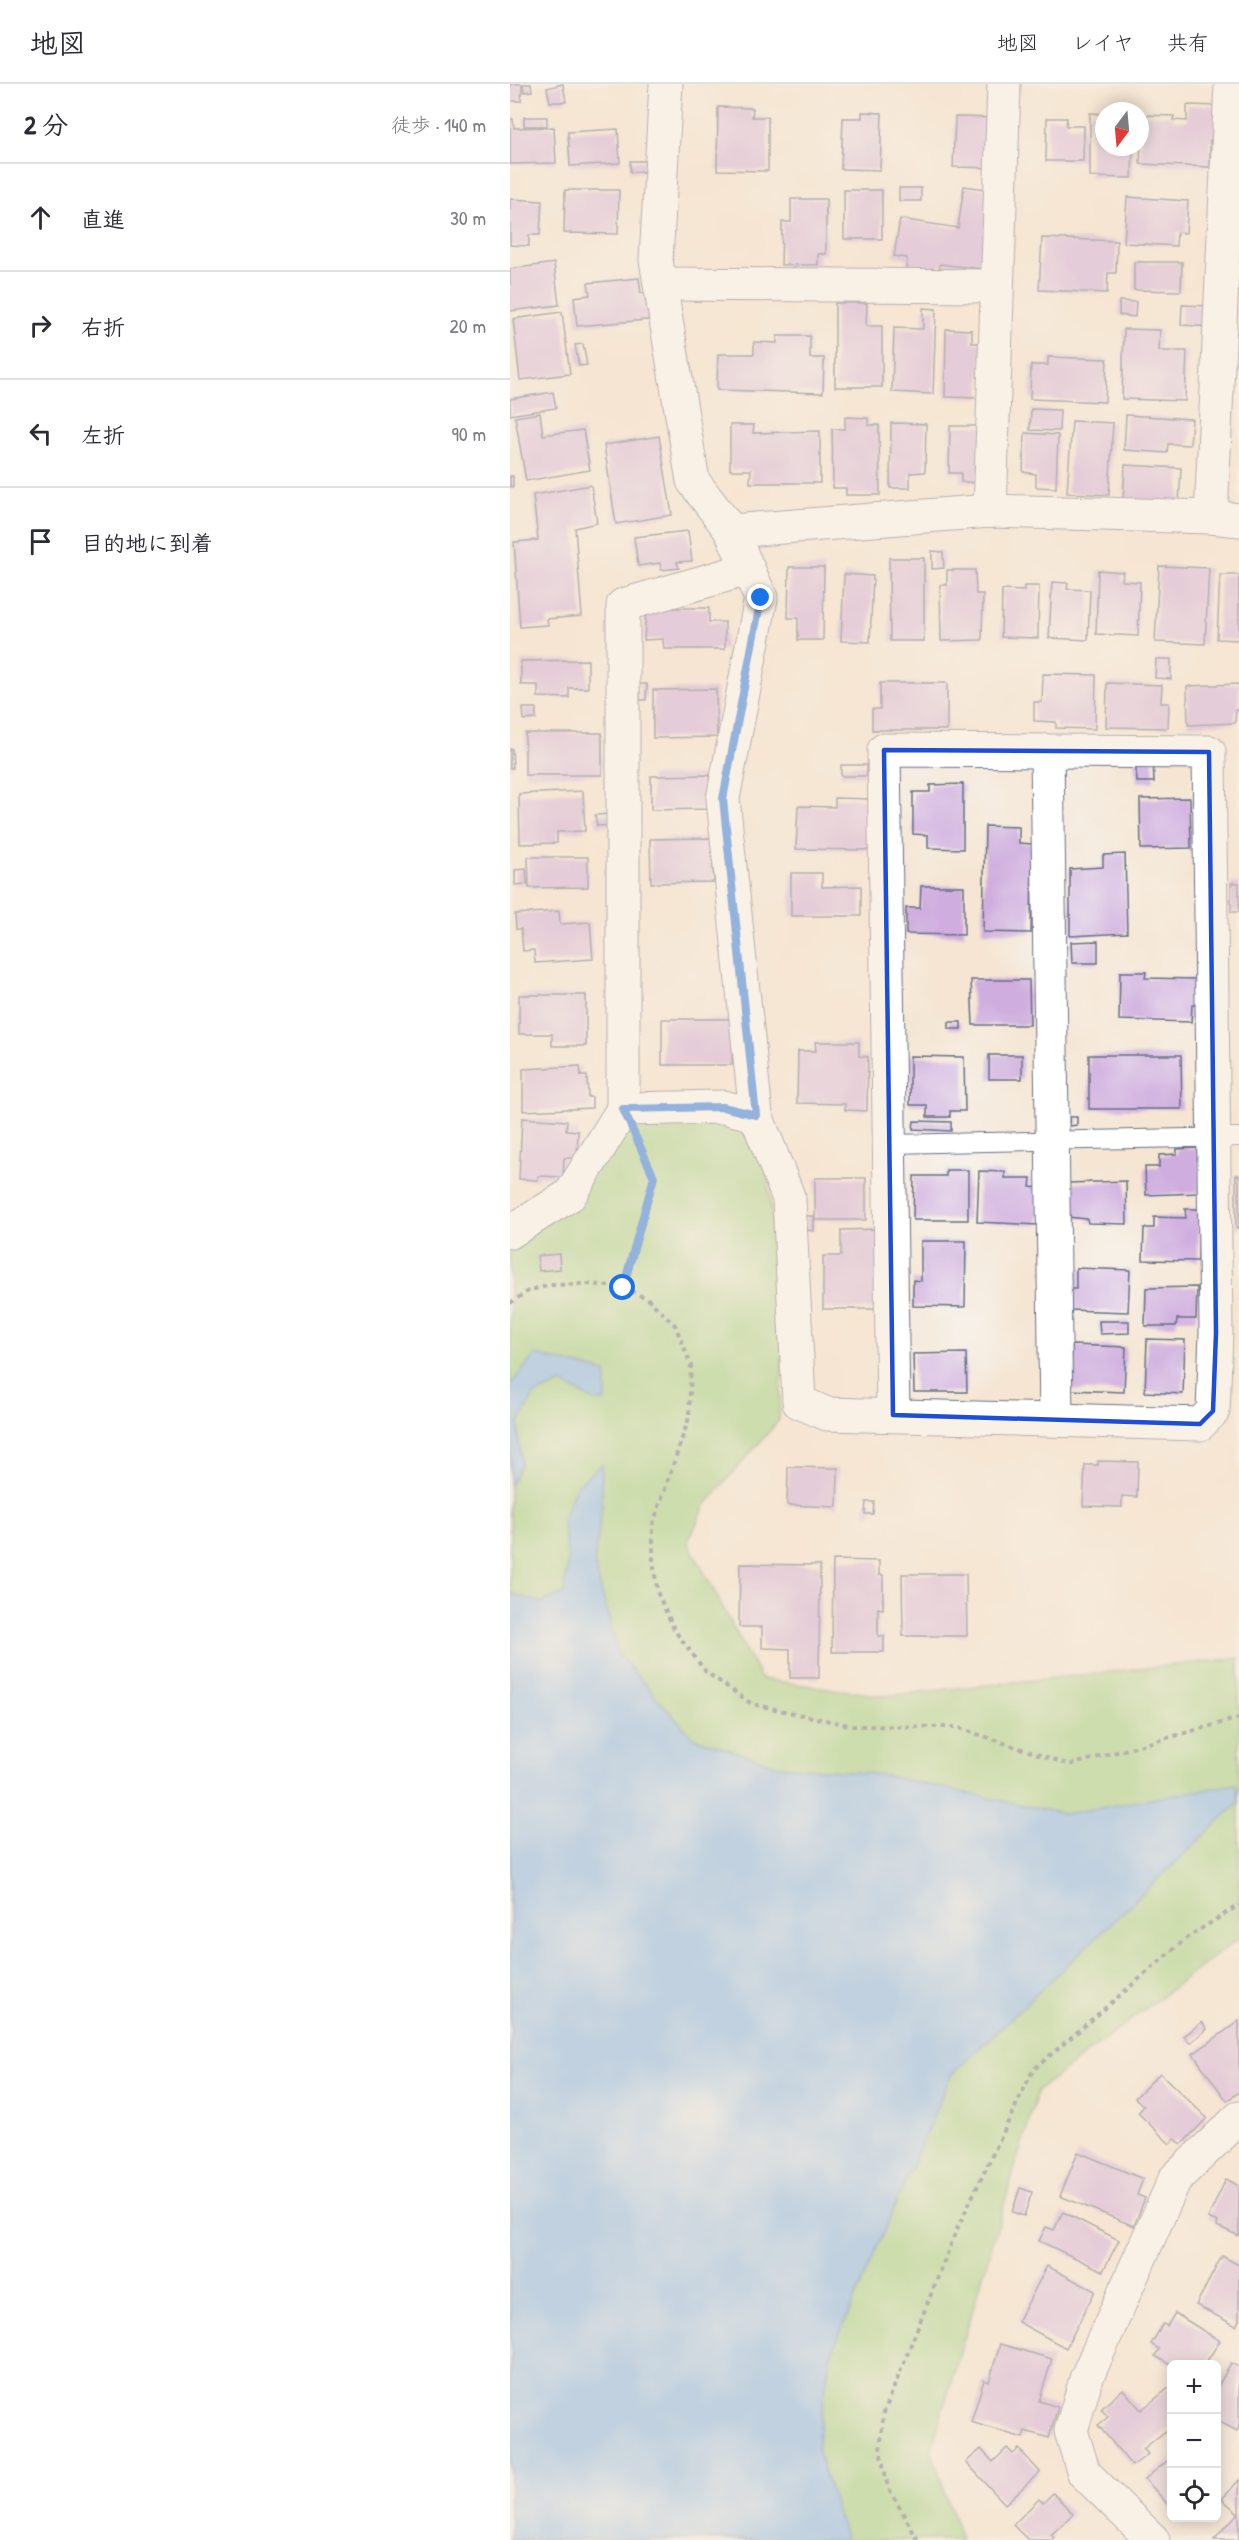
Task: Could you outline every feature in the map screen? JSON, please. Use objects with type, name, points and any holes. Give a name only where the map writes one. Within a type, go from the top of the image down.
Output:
[{"type":"street","points":[[666,84],[656,260],[693,482],[731,531],[761,598],[723,799],[756,1115],[789,1199],[800,1402],[827,1413],[1056,1420],[1200,1424],[1213,1411],[1227,1333],[1226,1137],[1209,752],[885,750],[893,1415]]},
{"type":"street","points":[[990,511],[1004,84]]},
{"type":"street","points":[[731,531],[990,511],[1225,518],[1231,84]]},
{"type":"street","points":[[660,284],[997,286]]},
{"type":"street","points":[[510,1232],[570,1195],[623,1109],[623,605],[748,568]]},
{"type":"street","points":[[1047,751],[1056,1420]]},
{"type":"street","points":[[623,1109],[723,1107],[756,1115]]},
{"type":"street","points":[[1153,2540],[1084,2473],[1071,2431],[1086,2379],[1175,2179],[1239,2118]]},
{"type":"lane","points":[[888,1144],[1226,1137]]},
{"type":"path","points":[[623,1109],[654,1177],[623,1288]]},
{"type":"path","points":[[510,1303],[530,1290],[552,1285],[592,1284],[623,1288],[648,1299],[675,1325],[691,1365],[688,1418],[653,1524],[653,1562],[658,1594],[675,1631],[706,1672],[752,1704],[853,1726],[956,1727],[1070,1765],[1239,1718]]},
{"type":"path","points":[[918,2540],[888,2487],[880,2451],[883,2415],[957,2229],[1034,2070],[1188,1937],[1239,1905]]},
{"type":"highlighted area","points":[[884,750],[1209,752],[1216,1333],[1213,1411],[1200,1424],[893,1415]]},
{"type":"green space","points":[[623,1109],[708,1115],[764,1135],[783,1346],[779,1420],[705,1505],[688,1542],[761,1679],[884,1696],[1239,1658],[1239,1938],[1038,2090],[931,2450],[961,2540],[510,2540],[510,1232],[570,1195]]},
{"type":"water","points":[[535,1355],[606,1372],[606,1401],[595,1401],[562,1383],[534,1395],[518,1424],[521,1463],[510,1486],[510,1385]]},
{"type":"water","points":[[602,1464],[602,1507],[594,1563],[618,1654],[692,1737],[779,1766],[877,1774],[1064,1814],[1236,1784],[1239,1802],[951,2075],[830,2357],[817,2448],[846,2540],[510,2540],[510,1593],[541,1603],[564,1593],[568,1560],[562,1520],[576,1486]]},
{"type":"building","points":[[510,84],[522,84],[521,101],[510,101]]},
{"type":"building","points":[[523,84],[531,84],[532,91],[524,92]]},
{"type":"building","points":[[563,84],[566,102],[550,102],[547,88]]},
{"type":"building","points":[[1187,105],[1221,106],[1220,141],[1210,140],[1210,167],[1140,164],[1140,156],[1149,156],[1149,115],[1174,116],[1173,120],[1187,121]]},
{"type":"building","points":[[718,107],[753,108],[752,117],[768,117],[768,171],[717,170]]},
{"type":"building","points":[[862,112],[882,113],[880,170],[841,169],[843,118],[862,118]]},
{"type":"building","points":[[1090,113],[1095,113],[1095,156],[1133,156],[1132,178],[1090,177]]},
{"type":"building","points":[[524,117],[547,117],[547,126],[524,126]]},
{"type":"building","points":[[955,117],[999,118],[997,168],[953,167]]},
{"type":"building","points":[[1047,118],[1067,118],[1066,126],[1084,126],[1083,161],[1046,161]]},
{"type":"building","points":[[510,119],[513,119],[514,128],[554,127],[556,163],[510,164]]},
{"type":"building","points":[[618,129],[620,163],[570,166],[568,132]]},
{"type":"building","points":[[630,161],[655,161],[656,172],[630,172]]},
{"type":"building","points":[[964,186],[992,190],[982,269],[940,264],[938,274],[906,269],[907,258],[894,256],[900,219],[958,228]]},
{"type":"building","points":[[899,188],[921,188],[921,201],[899,201]]},
{"type":"building","points":[[565,190],[619,190],[618,234],[564,233]]},
{"type":"building","points":[[844,190],[882,190],[882,239],[844,239]]},
{"type":"building","points":[[1127,197],[1188,201],[1186,233],[1177,232],[1176,246],[1124,243]]},
{"type":"building","points":[[510,199],[542,201],[540,235],[529,235],[529,246],[510,245]]},
{"type":"building","points":[[791,199],[826,199],[826,254],[818,254],[818,265],[781,265],[782,222],[791,222]]},
{"type":"building","points":[[1042,238],[1117,241],[1116,273],[1108,273],[1107,293],[1039,290]]},
{"type":"building","points":[[1134,262],[1182,262],[1181,291],[1134,290]]},
{"type":"building","points":[[554,263],[559,305],[510,311],[510,269]]},
{"type":"building","points":[[639,278],[641,293],[655,292],[658,319],[577,326],[574,297],[590,295],[588,283]]},
{"type":"building","points":[[1119,301],[1136,302],[1135,317],[1119,315]]},
{"type":"building","points":[[835,303],[867,303],[866,326],[882,326],[882,387],[835,387]]},
{"type":"building","points":[[1182,305],[1213,306],[1212,327],[1181,325]]},
{"type":"building","points":[[923,308],[936,309],[933,394],[892,392],[894,328],[923,329]]},
{"type":"building","points":[[562,312],[570,374],[520,380],[513,319]]},
{"type":"building","points":[[946,329],[972,330],[972,343],[982,343],[980,398],[945,397]]},
{"type":"building","points":[[1124,329],[1160,330],[1159,351],[1187,351],[1185,401],[1122,399]]},
{"type":"building","points":[[777,336],[810,336],[810,358],[824,358],[823,393],[717,390],[718,354],[754,354],[754,342],[777,343]]},
{"type":"building","points":[[583,344],[587,365],[579,366],[575,345]]},
{"type":"building","points":[[1048,357],[1107,359],[1105,402],[1030,399],[1031,365],[1048,365]]},
{"type":"building","points":[[553,392],[556,408],[510,415],[510,399]]},
{"type":"building","points":[[1031,409],[1060,410],[1059,431],[1030,430]]},
{"type":"building","points":[[540,413],[543,435],[583,430],[590,470],[526,481],[515,417]]},
{"type":"building","points":[[1126,415],[1192,419],[1190,445],[1168,444],[1167,453],[1124,450]]},
{"type":"building","points":[[845,417],[868,418],[868,425],[879,425],[880,495],[846,495],[846,488],[833,488],[832,429],[845,429]]},
{"type":"building","points":[[1072,421],[1113,423],[1109,495],[1067,493]]},
{"type":"building","points":[[891,423],[926,424],[925,472],[910,473],[910,488],[890,488]]},
{"type":"building","points":[[730,425],[754,425],[753,433],[820,431],[820,483],[750,483],[751,470],[730,470]]},
{"type":"building","points":[[950,426],[989,426],[988,483],[961,482],[961,473],[949,473]]},
{"type":"building","points":[[1025,433],[1058,435],[1056,488],[1036,487],[1036,474],[1023,472]]},
{"type":"building","points":[[659,436],[672,515],[616,524],[604,445]]},
{"type":"building","points":[[1125,465],[1181,468],[1179,504],[1123,502]]},
{"type":"building","points":[[510,476],[513,476],[513,487],[510,487]]},
{"type":"building","points":[[591,485],[597,523],[575,528],[582,616],[547,619],[548,625],[520,627],[514,542],[538,540],[533,495]]},
{"type":"building","points":[[688,531],[692,561],[677,562],[679,568],[661,570],[660,563],[638,566],[634,537]]},
{"type":"building","points":[[932,551],[943,552],[944,568],[932,569]]},
{"type":"building","points":[[889,558],[924,558],[924,641],[890,641]]},
{"type":"building","points":[[1159,566],[1209,568],[1205,644],[1155,642]]},
{"type":"building","points":[[789,567],[824,567],[823,640],[798,640],[798,618],[788,618]]},
{"type":"building","points":[[947,570],[975,570],[976,594],[983,594],[982,640],[941,641],[940,585],[947,585]]},
{"type":"building","points":[[1098,570],[1123,572],[1122,581],[1140,582],[1138,636],[1096,634]]},
{"type":"building","points":[[844,574],[873,576],[870,642],[841,641]]},
{"type":"building","points":[[1220,575],[1239,575],[1239,640],[1217,639]]},
{"type":"building","points":[[1052,582],[1068,583],[1067,589],[1090,590],[1088,640],[1049,638]]},
{"type":"building","points":[[1024,586],[1039,586],[1038,638],[1001,637],[1002,590],[1024,591]]},
{"type":"building","points":[[709,608],[709,622],[725,622],[725,649],[664,649],[663,639],[644,640],[646,609]]},
{"type":"building","points":[[1156,659],[1171,659],[1171,679],[1155,678]]},
{"type":"building","points":[[588,660],[588,688],[569,688],[569,698],[538,697],[538,685],[521,685],[521,661]]},
{"type":"building","points":[[1043,674],[1096,675],[1095,729],[1056,728],[1056,722],[1034,721],[1034,702],[1042,702]]},
{"type":"building","points":[[880,683],[947,683],[947,730],[872,730],[872,709],[880,709]]},
{"type":"building","points":[[1107,683],[1162,685],[1161,703],[1169,703],[1168,728],[1106,727]]},
{"type":"building","points":[[639,684],[647,684],[646,700],[640,700]]},
{"type":"building","points":[[1239,684],[1239,710],[1236,710],[1235,723],[1188,725],[1187,686]]},
{"type":"building","points":[[716,689],[717,737],[653,738],[653,690]]},
{"type":"building","points":[[523,708],[536,708],[536,719],[524,720]]},
{"type":"building","points":[[525,733],[602,733],[602,775],[525,775]]},
{"type":"building","points":[[510,749],[512,749],[513,768],[510,768]]},
{"type":"building","points":[[1153,758],[1154,782],[1137,782],[1135,759]]},
{"type":"building","points":[[841,765],[867,765],[867,776],[841,776]]},
{"type":"building","points":[[710,775],[711,809],[651,810],[651,776]]},
{"type":"building","points":[[963,784],[963,849],[928,848],[928,835],[913,834],[913,792],[930,792],[930,785]]},
{"type":"building","points":[[583,791],[585,831],[557,832],[557,843],[520,844],[519,794]]},
{"type":"building","points":[[835,798],[870,799],[869,850],[796,849],[798,806],[835,807]]},
{"type":"building","points":[[1190,798],[1191,848],[1141,849],[1140,799]]},
{"type":"building","points":[[614,814],[615,825],[597,826],[595,815]]},
{"type":"building","points":[[985,826],[1019,827],[1019,843],[1032,844],[1031,933],[983,932]]},
{"type":"building","points":[[711,838],[714,882],[651,883],[650,839]]},
{"type":"building","points":[[1125,854],[1127,933],[1070,936],[1070,869],[1103,867],[1103,855]]},
{"type":"building","points":[[528,857],[588,857],[588,887],[529,888]]},
{"type":"building","points":[[526,869],[527,884],[515,885],[515,870]]},
{"type":"building","points":[[791,873],[822,873],[822,887],[861,886],[861,916],[791,916]]},
{"type":"building","points":[[1231,883],[1239,883],[1239,912],[1231,912]]},
{"type":"building","points":[[921,886],[964,886],[964,935],[906,934],[906,908],[920,908]]},
{"type":"building","points":[[559,911],[560,924],[590,922],[593,959],[535,963],[534,950],[523,951],[521,929],[516,929],[515,914]]},
{"type":"building","points":[[1098,941],[1098,963],[1072,963],[1071,942]]},
{"type":"building","points":[[1120,972],[1146,972],[1145,978],[1197,979],[1196,1005],[1192,1005],[1191,1022],[1119,1020]]},
{"type":"building","points":[[971,980],[1029,980],[1030,1025],[973,1025]]},
{"type":"building","points":[[519,995],[586,995],[586,1046],[552,1046],[552,1034],[519,1034]]},
{"type":"building","points":[[662,1019],[733,1019],[732,1065],[662,1065]]},
{"type":"building","points":[[949,1022],[961,1022],[961,1029],[949,1029]]},
{"type":"building","points":[[815,1042],[859,1042],[859,1056],[868,1057],[867,1111],[845,1110],[845,1104],[797,1103],[798,1051],[816,1051]]},
{"type":"building","points":[[989,1055],[1022,1055],[1022,1079],[989,1079]]},
{"type":"building","points":[[1089,1055],[1181,1055],[1182,1109],[1089,1109]]},
{"type":"building","points":[[910,1056],[964,1057],[965,1111],[950,1111],[950,1117],[927,1117],[927,1105],[910,1105]]},
{"type":"building","points":[[580,1066],[581,1076],[587,1076],[588,1097],[592,1097],[592,1108],[523,1111],[523,1069]]},
{"type":"building","points":[[1069,1117],[1077,1117],[1077,1125],[1070,1126]]},
{"type":"building","points":[[522,1118],[567,1121],[566,1130],[578,1131],[577,1158],[564,1158],[563,1177],[538,1176],[538,1180],[519,1179]]},
{"type":"building","points":[[914,1121],[951,1122],[951,1131],[913,1129]]},
{"type":"building","points":[[1198,1148],[1200,1193],[1146,1195],[1145,1167],[1159,1167],[1159,1155],[1177,1154],[1177,1149]]},
{"type":"building","points":[[946,1170],[968,1170],[968,1220],[913,1220],[914,1176],[946,1176]]},
{"type":"building","points":[[979,1171],[1005,1172],[1005,1178],[1031,1178],[1030,1187],[1040,1188],[1038,1225],[977,1222]]},
{"type":"building","points":[[1236,1175],[1239,1175],[1239,1228],[1236,1228]]},
{"type":"building","points":[[815,1178],[866,1178],[866,1220],[815,1220]]},
{"type":"building","points":[[1126,1181],[1127,1224],[1088,1223],[1087,1219],[1067,1217],[1069,1183]]},
{"type":"building","points":[[1185,1209],[1199,1209],[1198,1261],[1143,1260],[1144,1228],[1154,1228],[1154,1217],[1186,1218]]},
{"type":"building","points":[[806,1216],[814,1216],[814,1231],[806,1230]]},
{"type":"building","points":[[880,1229],[881,1309],[823,1309],[823,1256],[841,1256],[841,1230]]},
{"type":"building","points":[[921,1241],[966,1241],[965,1307],[913,1306],[913,1280],[921,1281]]},
{"type":"building","points":[[559,1254],[560,1269],[539,1271],[537,1256]]},
{"type":"building","points":[[1076,1268],[1130,1270],[1128,1312],[1069,1310],[1069,1289],[1076,1289]]},
{"type":"building","points":[[1197,1287],[1196,1319],[1177,1319],[1176,1326],[1145,1326],[1146,1288]]},
{"type":"building","points":[[1099,1321],[1129,1321],[1129,1333],[1100,1334]]},
{"type":"building","points":[[1147,1339],[1185,1340],[1183,1394],[1145,1392]]},
{"type":"building","points":[[1072,1345],[1126,1347],[1124,1392],[1070,1390]]},
{"type":"building","points":[[966,1353],[967,1392],[914,1392],[913,1354]]},
{"type":"building","points":[[1098,1461],[1138,1462],[1137,1497],[1122,1496],[1122,1507],[1083,1506],[1085,1465],[1098,1465]]},
{"type":"building","points":[[788,1467],[838,1468],[837,1507],[787,1505]]},
{"type":"building","points":[[866,1502],[874,1502],[873,1514],[865,1514]]},
{"type":"building","points":[[833,1560],[879,1561],[879,1575],[883,1575],[883,1609],[878,1608],[878,1636],[884,1636],[884,1652],[832,1652]]},
{"type":"building","points":[[740,1564],[820,1565],[819,1678],[790,1678],[790,1649],[762,1648],[762,1627],[739,1627]]},
{"type":"building","points":[[902,1574],[966,1574],[967,1636],[903,1636]]},
{"type":"building","points":[[1239,2021],[1239,2092],[1227,2101],[1193,2054]]},
{"type":"building","points":[[1202,2022],[1207,2029],[1190,2043],[1184,2036]]},
{"type":"building","points":[[1160,2073],[1207,2118],[1182,2144],[1175,2139],[1170,2144],[1138,2113],[1144,2106],[1135,2098]]},
{"type":"building","points":[[1078,2152],[1143,2179],[1137,2195],[1145,2198],[1134,2226],[1060,2196]]},
{"type":"building","points":[[1226,2179],[1239,2186],[1239,2236],[1217,2226],[1218,2222],[1208,2218]]},
{"type":"building","points":[[1020,2188],[1032,2192],[1024,2216],[1012,2212]]},
{"type":"building","points":[[1063,2212],[1119,2240],[1103,2271],[1039,2241],[1046,2227],[1054,2230]]},
{"type":"building","points":[[1222,2256],[1239,2265],[1239,2320],[1236,2326],[1196,2305]]},
{"type":"building","points":[[1047,2266],[1095,2291],[1066,2348],[1018,2322]]},
{"type":"building","points":[[1175,2313],[1220,2341],[1208,2360],[1167,2360],[1167,2363],[1155,2356],[1159,2349],[1151,2344],[1163,2324],[1167,2326]]},
{"type":"building","points":[[1000,2344],[1052,2359],[1039,2401],[1058,2407],[1049,2438],[1025,2431],[1023,2438],[971,2422],[984,2380],[989,2382]]},
{"type":"building","points":[[1231,2363],[1239,2367],[1239,2426],[1237,2431],[1221,2423],[1221,2381]]},
{"type":"building","points":[[1123,2389],[1141,2410],[1167,2390],[1167,2430],[1143,2449],[1148,2454],[1132,2466],[1098,2425],[1108,2417],[1101,2409]]},
{"type":"building","points":[[1007,2448],[1013,2454],[1019,2449],[1040,2472],[1005,2504],[966,2462],[981,2449],[993,2462]]},
{"type":"building","points":[[1167,2461],[1167,2503],[1145,2479]]},
{"type":"building","points":[[1239,2480],[1239,2540],[1214,2540],[1238,2513],[1222,2499]]},
{"type":"building","points":[[1053,2493],[1073,2514],[1051,2535],[1053,2540],[1028,2540],[1013,2525],[1039,2499],[1043,2503]]},
{"type":"route","points":[[623,1288],[654,1177],[623,1109],[723,1107],[756,1115],[723,799],[761,598]]}]
